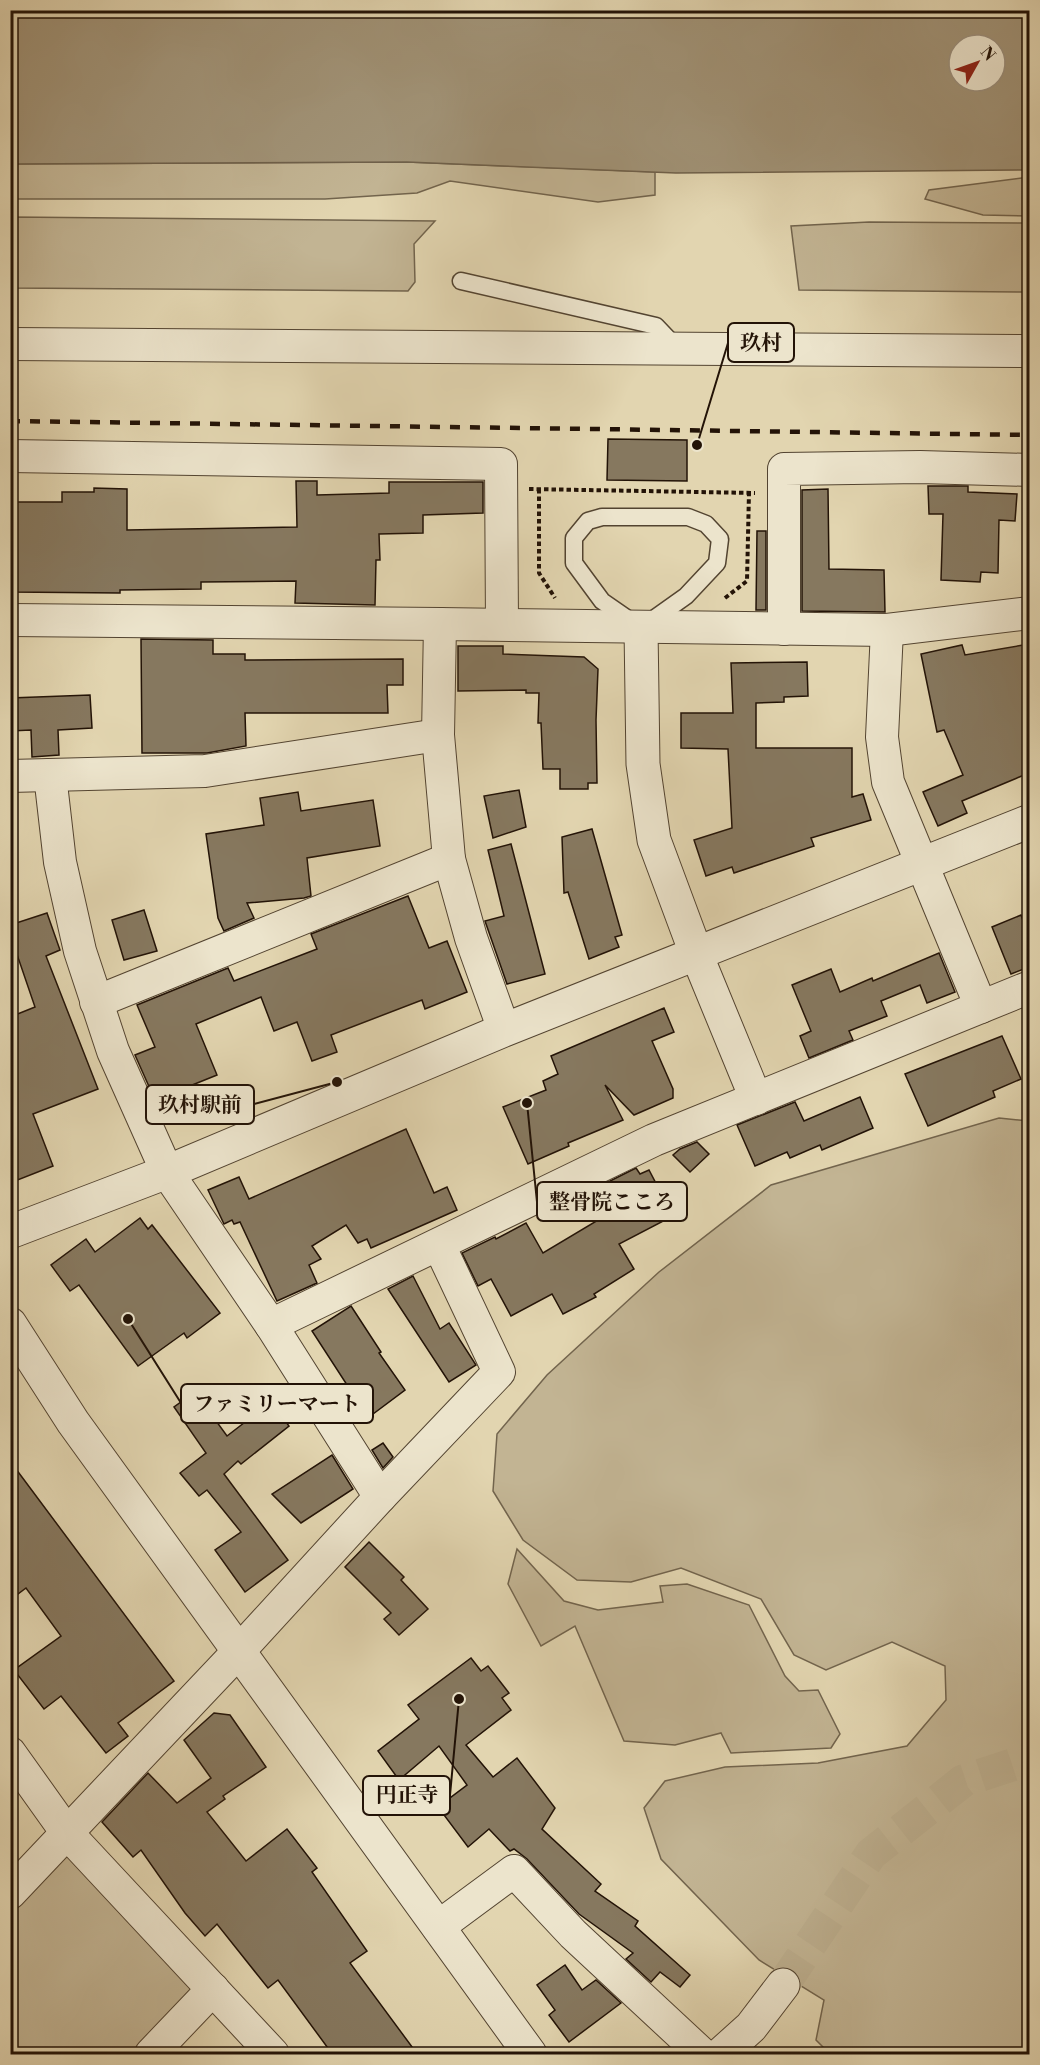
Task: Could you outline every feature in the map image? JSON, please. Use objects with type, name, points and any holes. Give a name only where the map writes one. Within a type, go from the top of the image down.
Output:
[{"type":"street","points":[[10,344],[1029,351]]},
{"type":"street","points":[[10,456],[501,464],[502,624]]},
{"type":"street","points":[[784,629],[784,469],[920,467],[1029,470]]},
{"type":"street","points":[[10,620],[887,630],[1029,613]]},
{"type":"street","points":[[440,624],[438,735],[449,859],[471,938],[504,1030]]},
{"type":"street","points":[[641,628],[643,764],[654,840],[696,953],[756,1098]]},
{"type":"street","points":[[887,630],[882,737],[888,782],[981,1007]]},
{"type":"street","points":[[10,776],[205,771],[438,735]]},
{"type":"street","points":[[50,775],[60,862],[80,951],[113,1051],[167,1172],[271,1325],[380,1497]]},
{"type":"street","points":[[10,1232],[167,1172],[504,1030],[1029,821]]},
{"type":"street","points":[[96,1002],[449,859]]},
{"type":"street","points":[[271,1325],[654,1140],[1029,987]]},
{"type":"street","points":[[10,1893],[499,1372],[439,1245]]},
{"type":"street","points":[[10,1324],[73,1422],[530,2055]]},
{"type":"street","points":[[10,1753],[67,1833],[273,2055]]},
{"type":"street","points":[[438,1927],[514,1871],[573,1934],[702,2055]]},
{"type":"street","points":[[721,2055],[751,2027],[783,1985]]},
{"type":"street","points":[[152,2055],[213,1989]]},
{"type":"lane","points":[[460,282],[656,326],[678,349]]},
{"type":"lane","points":[[602,517],[688,517],[706,524],[720,539],[717,563],[686,596],[641,628],[602,601],[574,563],[574,538],[588,521],[602,517]]},
{"type":"path","points":[[501,488],[784,493]]},
{"type":"path","points":[[539,489],[539,573],[555,598],[564,603]]},
{"type":"shaded area","points":[[10,11],[1029,11],[1029,170],[676,173],[407,162],[11,164]]},
{"type":"shaded area","points":[[407,162],[655,172],[655,195],[598,202],[450,181],[417,193],[325,199],[11,199],[10,164]]},
{"type":"shaded area","points":[[1029,177],[1029,216],[983,215],[925,199],[929,190]]},
{"type":"shaded area","points":[[11,217],[435,221],[414,244],[415,282],[408,291],[11,288]]},
{"type":"shaded area","points":[[869,222],[1029,223],[1029,292],[799,290],[791,226]]},
{"type":"shaded area","points":[[999,1118],[1029,1121],[1029,2054],[830,2054],[816,2040],[824,2000],[759,1960],[661,1859],[644,1808],[665,1781],[725,1767],[818,1763],[907,1746],[946,1700],[945,1666],[892,1642],[826,1670],[794,1655],[761,1599],[681,1568],[631,1582],[577,1580],[523,1540],[493,1491],[497,1434],[547,1375],[659,1272],[771,1185]]},
{"type":"shaded area","points":[[517,1549],[564,1601],[598,1610],[663,1602],[660,1586],[687,1584],[749,1605],[785,1676],[799,1691],[818,1690],[840,1734],[831,1748],[731,1753],[721,1733],[675,1745],[624,1741],[575,1626],[541,1646],[508,1584]]},
{"type":"shaded area","points":[[68,1852],[197,1989],[132,2054],[11,2054],[10,1913]]},
{"type":"building","points":[[608,439],[687,440],[687,481],[607,480]]},
{"type":"building","points":[[296,481],[317,481],[317,495],[389,493],[389,482],[483,482],[483,513],[423,515],[423,533],[379,534],[380,560],[376,560],[375,605],[295,603],[296,581],[201,582],[201,589],[120,590],[120,593],[10,592],[10,502],[62,502],[62,492],[94,492],[94,488],[127,489],[127,530],[297,527]]},
{"type":"building","points":[[928,486],[968,486],[968,492],[1017,494],[1015,521],[999,520],[998,573],[981,572],[980,582],[941,580],[943,514],[929,514]]},
{"type":"building","points":[[828,489],[829,569],[884,570],[885,612],[802,611],[802,490]]},
{"type":"building","points":[[757,531],[766,531],[766,610],[756,610]]},
{"type":"building","points":[[141,639],[213,640],[213,654],[245,654],[245,660],[403,659],[403,685],[387,685],[388,713],[245,713],[246,746],[207,753],[142,753]]},
{"type":"building","points":[[1029,644],[1029,773],[962,801],[967,813],[938,826],[923,792],[963,775],[944,730],[937,732],[921,654],[962,645],[965,655]]},
{"type":"building","points":[[458,646],[503,646],[503,654],[584,657],[598,669],[597,783],[588,783],[588,789],[560,789],[560,769],[543,769],[541,723],[538,723],[539,693],[526,693],[526,690],[458,691]]},
{"type":"building","points":[[807,662],[808,696],[784,697],[784,702],[756,703],[756,748],[852,748],[852,797],[863,794],[871,820],[811,838],[814,846],[734,873],[732,867],[706,876],[694,840],[732,828],[728,749],[681,748],[681,713],[733,713],[731,663]]},
{"type":"building","points":[[90,695],[92,728],[58,730],[59,755],[32,757],[31,730],[10,731],[10,698]]},
{"type":"building","points":[[519,790],[526,827],[493,838],[484,796]]},
{"type":"building","points":[[298,792],[301,811],[373,800],[380,846],[307,858],[311,896],[247,903],[254,918],[224,931],[218,918],[206,834],[264,825],[260,798]]},
{"type":"building","points":[[592,829],[622,935],[615,937],[619,947],[589,959],[568,892],[564,893],[562,837]]},
{"type":"building","points":[[511,844],[545,974],[507,984],[485,921],[504,916],[488,850]]},
{"type":"building","points":[[408,896],[429,948],[447,941],[467,992],[425,1009],[422,1000],[331,1035],[337,1052],[312,1061],[297,1022],[274,1031],[261,997],[196,1024],[217,1075],[155,1100],[135,1055],[155,1047],[137,1005],[228,968],[234,981],[317,949],[311,934]]},
{"type":"building","points":[[144,910],[157,951],[124,960],[112,920]]},
{"type":"building","points":[[47,913],[60,950],[46,956],[98,1089],[33,1114],[53,1166],[10,1183],[10,1017],[35,1007],[10,934],[10,925]]},
{"type":"building","points":[[1021,915],[1029,938],[1029,967],[1011,974],[992,927]]},
{"type":"building","points":[[939,953],[955,992],[927,1003],[920,985],[881,1001],[887,1016],[849,1031],[853,1040],[809,1058],[800,1036],[811,1031],[792,985],[831,969],[840,992],[872,978],[873,981]]},
{"type":"building","points":[[664,1008],[674,1032],[652,1041],[673,1089],[673,1098],[634,1115],[605,1085],[623,1120],[568,1143],[569,1146],[528,1164],[503,1107],[546,1090],[543,1081],[558,1074],[551,1056]]},
{"type":"building","points":[[1002,1036],[1021,1079],[993,1091],[995,1097],[928,1126],[905,1074]]},
{"type":"building","points":[[860,1097],[873,1128],[822,1150],[820,1145],[790,1158],[787,1152],[755,1166],[737,1125],[795,1102],[804,1121]]},
{"type":"building","points":[[406,1129],[434,1193],[447,1187],[457,1210],[371,1248],[367,1239],[358,1243],[346,1225],[312,1246],[321,1259],[309,1265],[317,1283],[277,1301],[240,1222],[234,1224],[232,1220],[224,1224],[208,1190],[239,1177],[249,1199]]},
{"type":"building","points":[[697,1142],[709,1154],[690,1172],[673,1155],[680,1149]]},
{"type":"building","points":[[636,1168],[640,1174],[649,1170],[673,1216],[619,1244],[634,1269],[594,1294],[596,1297],[563,1314],[552,1294],[511,1316],[491,1279],[478,1286],[462,1253],[526,1223],[543,1253],[615,1210],[602,1185]]},
{"type":"building","points":[[140,1218],[148,1229],[152,1225],[220,1313],[187,1338],[184,1333],[138,1366],[79,1285],[70,1291],[51,1265],[86,1239],[95,1252]]},
{"type":"building","points":[[413,1276],[440,1329],[449,1323],[476,1365],[449,1382],[388,1289]]},
{"type":"building","points":[[351,1306],[381,1352],[379,1353],[405,1390],[365,1420],[346,1394],[351,1391],[312,1331]]},
{"type":"building","points":[[195,1392],[227,1436],[271,1402],[289,1426],[241,1464],[238,1461],[224,1474],[288,1560],[245,1592],[215,1550],[241,1532],[207,1490],[199,1496],[180,1473],[206,1453],[174,1407]]},
{"type":"building","points":[[383,1443],[393,1457],[383,1468],[372,1450]]},
{"type":"building","points":[[332,1455],[353,1489],[301,1523],[272,1494]]},
{"type":"building","points":[[10,1461],[174,1681],[118,1723],[128,1736],[106,1753],[61,1696],[44,1709],[14,1670],[61,1636],[26,1588],[10,1600]]},
{"type":"building","points":[[369,1542],[404,1577],[401,1580],[428,1609],[399,1635],[384,1619],[391,1613],[345,1567]]},
{"type":"building","points":[[471,1658],[481,1671],[488,1666],[509,1693],[502,1698],[511,1710],[466,1745],[493,1777],[517,1758],[555,1808],[542,1829],[601,1884],[595,1891],[638,1921],[635,1926],[690,1975],[680,1987],[660,1972],[651,1982],[626,1959],[633,1953],[579,1914],[527,1859],[514,1849],[510,1851],[489,1829],[468,1847],[438,1807],[467,1785],[439,1746],[399,1780],[378,1751],[419,1719],[408,1705]]},
{"type":"building","points":[[214,1713],[230,1715],[266,1767],[223,1796],[225,1799],[207,1812],[246,1861],[287,1829],[317,1868],[312,1872],[367,1951],[350,1963],[418,2055],[333,2055],[278,1980],[268,1988],[217,1924],[205,1936],[185,1913],[141,1850],[133,1857],[102,1822],[148,1773],[177,1803],[211,1778],[184,1740]]},
{"type":"building","points":[[565,1965],[582,1990],[596,1980],[621,2003],[569,2042],[549,2015],[555,2010],[537,1985]]},
{"type":"tunnel","points":[[783,1985],[871,1854],[963,1781],[1030,1759]]},
{"type":"railway","points":[[10,421],[1030,435]]},
{"type":"place","name":"玖村","points":[[697,445]]},
{"type":"place","name":"玖村駅前","points":[[337,1082]]},
{"type":"place","name":"整骨院こころ","points":[[527,1103]]},
{"type":"place","name":"ファミリーマート","points":[[128,1319]]},
{"type":"place","name":"円正寺","points":[[459,1699]]}]
